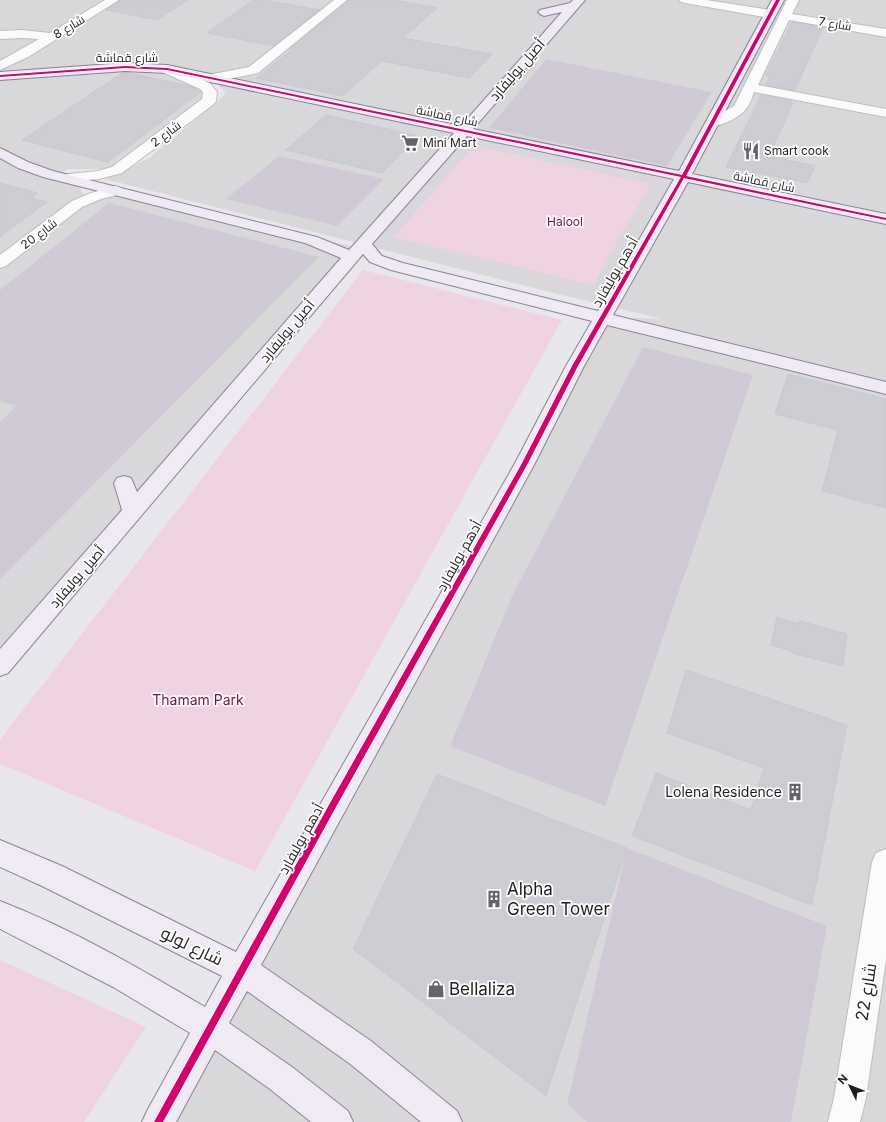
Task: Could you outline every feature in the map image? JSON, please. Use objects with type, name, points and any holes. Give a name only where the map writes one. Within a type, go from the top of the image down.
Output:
[{"type":"street","name":"شارع 8","points":[[0,66],[24,54],[113,0]]},
{"type":"street","points":[[213,78],[240,74],[252,70],[340,0]]},
{"type":"street","name":"شارع 7","points":[[686,0],[778,10],[886,33]]},
{"type":"street","points":[[778,10],[792,0]]},
{"type":"street","points":[[544,12],[577,3]]},
{"type":"street","name":"أصيل بوليفارد","points":[[0,666],[133,513],[357,250],[577,3]]},
{"type":"street","name":"أدهم بوليفارد","points":[[158,1122],[524,465],[575,366],[713,122],[762,46],[778,10]]},
{"type":"street","points":[[0,34],[22,34],[51,37]]},
{"type":"street","points":[[713,122],[735,112],[740,108],[750,87],[762,46]]},
{"type":"street","points":[[24,54],[24,60],[29,66],[38,70],[53,72]]},
{"type":"street","name":"شارع قماشة","points":[[0,76],[125,67],[167,69],[886,219]]},
{"type":"street","name":"شارع 2","points":[[72,179],[99,175],[122,167],[209,101],[210,92],[205,86],[167,69]]},
{"type":"street","points":[[252,70],[256,87]]},
{"type":"street","points":[[750,87],[886,113]]},
{"type":"street","points":[[0,152],[23,165],[116,191],[311,240],[357,250],[397,267],[886,388]]},
{"type":"street","points":[[72,179],[80,192],[77,204]]},
{"type":"street","name":"شارع 20","points":[[0,263],[77,204],[96,196],[116,191]]},
{"type":"street","points":[[124,483],[133,513]]},
{"type":"street","name":"شارع لولو","points":[[0,853],[52,876],[242,970],[360,1052],[446,1122]]},
{"type":"street","name":"شارع 22","points":[[844,1122],[850,1098],[886,862]]},
{"type":"street","points":[[0,915],[20,923],[124,976],[210,1028],[281,1078],[338,1122]]},
{"type":"shaded area","points":[[0,0],[335,0],[251,67],[201,80],[211,92],[126,163],[101,169],[67,169],[60,175],[79,181],[82,194],[96,199],[131,193],[354,247],[0,647]]},
{"type":"shaded area","points":[[346,0],[886,0],[886,1122],[158,1122],[606,327],[614,320],[639,318],[662,319],[746,339],[558,294],[89,175],[121,172],[149,158],[226,93],[215,81],[246,75]]},
{"type":"shaded area","points":[[546,59],[712,92],[667,166],[489,128]]},
{"type":"shaded area","points":[[279,156],[384,179],[337,226],[226,199]]},
{"type":"shaded area","points":[[109,203],[319,257],[0,579],[0,422],[16,406],[0,401],[0,290]]},
{"type":"shaded area","points":[[643,347],[753,375],[605,806],[450,746],[513,594]]},
{"type":"shaded area","points":[[627,848],[827,926],[791,1122],[587,1122],[567,1104]]},
{"type":"green space","name":"Halool","points":[[477,149],[490,149],[650,184],[593,285],[394,237],[468,152]]},
{"type":"green space","name":"Thamam Park","points":[[363,270],[562,320],[255,871],[0,764],[0,740]]},
{"type":"green space","points":[[0,960],[146,1027],[84,1122],[0,1122]]},
{"type":"building","points":[[120,0],[188,0],[157,20],[106,10]]},
{"type":"building","points":[[253,0],[263,0],[319,10],[274,46],[207,33]]},
{"type":"building","points":[[349,0],[395,0],[437,8],[403,38],[492,54],[469,78],[382,61],[342,96],[256,78],[293,49],[290,49]]},
{"type":"building","points":[[792,22],[823,27],[795,90],[766,85],[770,76],[766,75]]},
{"type":"building","points":[[122,73],[130,73],[189,86],[201,92],[108,162],[22,140]]},
{"type":"building","points":[[761,95],[791,100],[790,103],[793,103],[769,156],[815,166],[807,183],[726,167]]},
{"type":"building","points":[[326,115],[418,136],[382,173],[286,150]]},
{"type":"building","points":[[0,183],[38,193],[31,198],[47,202],[0,237]]},
{"type":"building","points":[[788,374],[886,399],[886,508],[822,491],[838,430],[775,414]]},
{"type":"building","points":[[777,617],[799,624],[800,621],[847,634],[843,666],[792,653],[792,651],[771,645]]},
{"type":"building","name":"Lolena Residence","points":[[686,670],[847,725],[812,905],[632,836],[656,773],[751,810],[764,768],[667,733]]},
{"type":"building","name":"Alpha Green Tower","points":[[437,774],[627,848],[546,1096],[353,949]]},
{"type":"cycle path","points":[[158,1122],[333,805],[524,465],[575,366],[683,177],[778,0]]},
{"type":"cycle path","points":[[0,76],[125,67],[167,69],[886,219]]},
{"type":"place","name":"Mini Mart","points":[[410,143]]},
{"type":"place","name":"Smart cook","points":[[751,151]]},
{"type":"place","name":"Lolena Residence","points":[[795,792]]},
{"type":"place","name":"Alpha Green Tower","points":[[494,899]]},
{"type":"place","name":"Bellaliza","points":[[436,989]]}]
